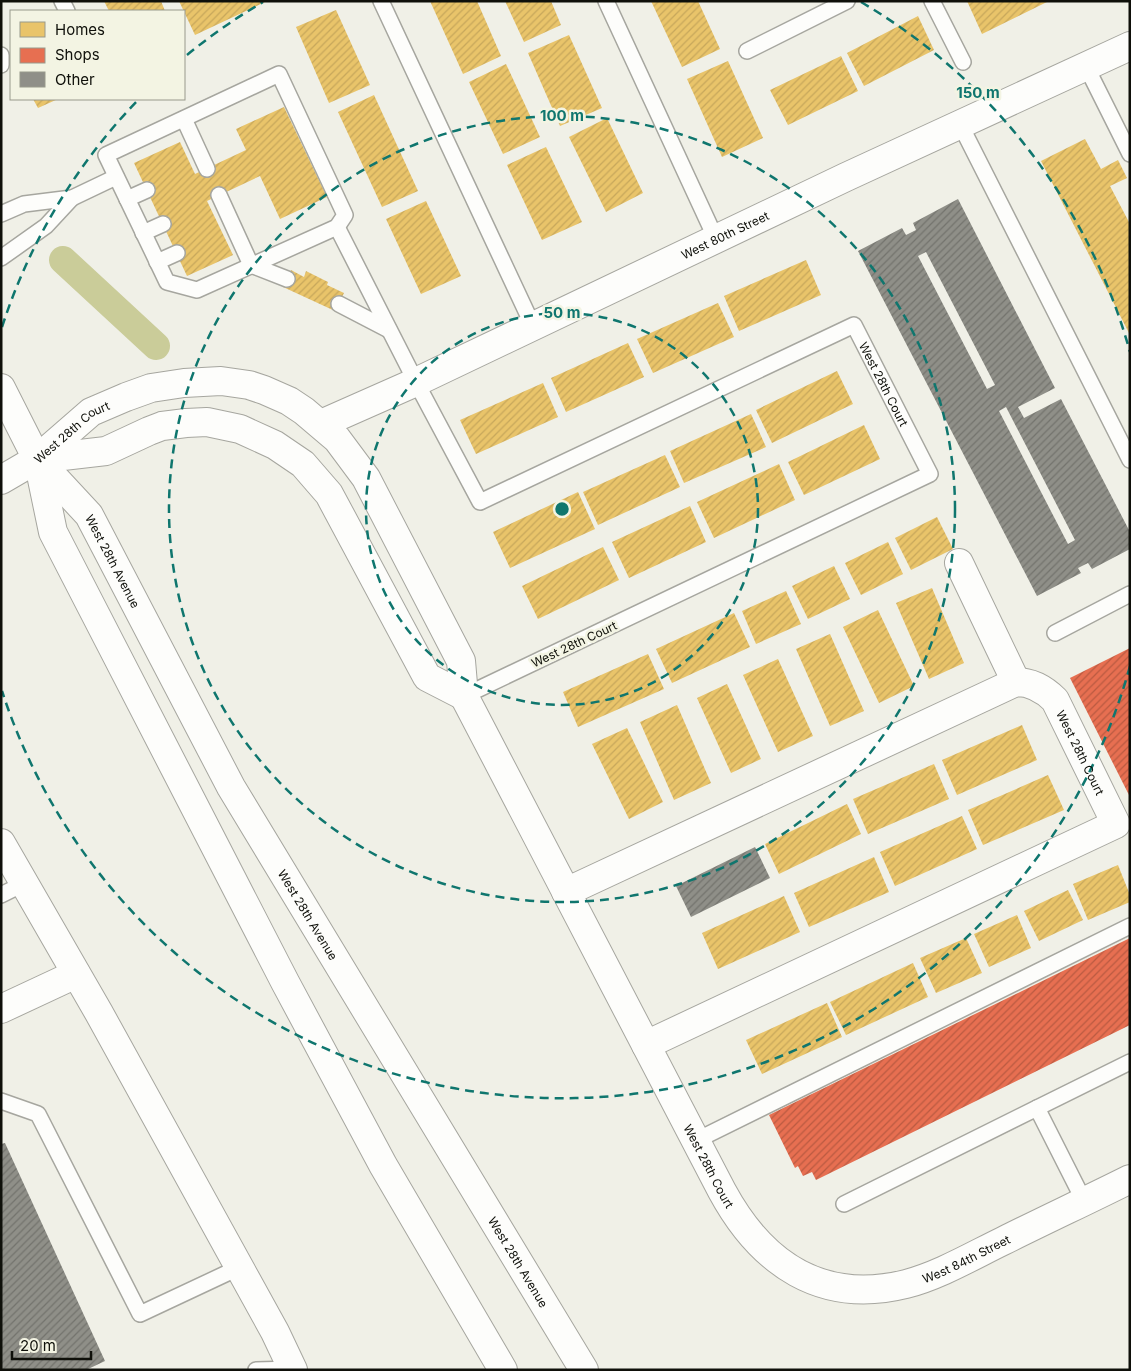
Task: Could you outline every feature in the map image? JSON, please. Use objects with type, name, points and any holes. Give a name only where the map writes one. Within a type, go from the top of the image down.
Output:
[{"type":"street","name":"West 80th Street","points":[[321,424],[416,382],[960,124],[1130,46]]},
{"type":"street","name":"West 28th Court","points":[[37,459],[91,412],[139,392],[168,385],[221,381],[249,385],[290,401],[321,424],[336,439],[366,478],[462,661],[464,696],[730,1207],[742,1224],[768,1253],[793,1270]]},
{"type":"street","name":"West 28th Avenue","points":[[1,388],[37,459],[53,532],[281,973],[383,1165],[503,1370]]},
{"type":"street","name":"West 28th Court","points":[[37,459],[106,452],[162,426],[186,423],[206,422],[232,427],[256,435],[274,444],[303,464],[330,494],[427,677],[464,696]]},
{"type":"street","name":"West 28th Avenue","points":[[37,459],[89,515],[231,786],[584,1370]]},
{"type":"street","points":[[1,480],[37,459]]},
{"type":"street","points":[[566,892],[1016,682],[959,563]]},
{"type":"street","name":"West 28th Court","points":[[646,1045],[1116,824],[1055,700],[1043,690],[1033,685],[1016,682]]},
{"type":"street","points":[[1,843],[13,889],[76,974],[293,1369]]},
{"type":"street","points":[[1,1008],[76,974]]},
{"type":"street","name":"West 84th Street","points":[[793,1270],[818,1281],[849,1288],[877,1288],[908,1283],[960,1262],[1130,1179]]},
{"type":"lane","points":[[381,1],[533,326]]},
{"type":"lane","points":[[606,1],[716,239]]},
{"type":"lane","points":[[747,51],[847,1]]},
{"type":"lane","points":[[932,1],[964,62]]},
{"type":"lane","points":[[1,55],[1,65]]},
{"type":"lane","points":[[1086,66],[1130,154]]},
{"type":"lane","points":[[279,74],[344,214],[337,227],[196,290],[167,282],[106,155],[184,118],[279,74]]},
{"type":"lane","points":[[184,118],[201,167]]},
{"type":"lane","points":[[960,124],[1130,460]]},
{"type":"lane","points":[[1,214],[24,204],[72,198],[116,176]]},
{"type":"lane","points":[[127,199],[147,190]]},
{"type":"lane","points":[[1,258],[46,226],[72,198]]},
{"type":"lane","points":[[216,198],[228,229],[251,265],[287,280]]},
{"type":"lane","points":[[143,233],[163,224]]},
{"type":"lane","points":[[337,227],[416,382]]},
{"type":"lane","points":[[157,262],[176,253]]},
{"type":"lane","points":[[339,304],[390,330]]},
{"type":"lane","name":"West 28th Court","points":[[416,382],[480,502],[854,325],[930,474],[464,696]]},
{"type":"lane","points":[[1055,633],[1130,594]]},
{"type":"lane","points":[[695,1141],[1130,926]]},
{"type":"lane","points":[[844,1204],[1130,1062]]},
{"type":"lane","points":[[1,1101],[38,1114],[140,1314],[238,1268]]},
{"type":"lane","points":[[1037,1108],[1084,1201]]},
{"type":"lane","points":[[256,1370],[293,1369]]},
{"type":"building: Homes","points":[[104,1],[161,1],[165,10],[108,10]]},
{"type":"building: Homes","points":[[179,1],[267,1],[195,35],[185,10]]},
{"type":"building: Homes","points":[[430,1],[477,1],[501,56],[463,74]]},
{"type":"building: Homes","points":[[505,1],[551,1],[561,25],[524,42]]},
{"type":"building: Homes","points":[[651,1],[698,1],[720,49],[682,67]]},
{"type":"building: Homes","points":[[967,1],[1049,1],[982,34]]},
{"type":"building: Homes","points":[[336,10],[370,85],[329,103],[296,27]]},
{"type":"building: Homes","points":[[918,16],[934,50],[864,86],[847,53]]},
{"type":"building: Homes","points":[[569,35],[602,108],[560,126],[528,53]]},
{"type":"building: Homes","points":[[841,56],[858,91],[788,125],[770,90]]},
{"type":"building: Homes","points":[[728,61],[763,138],[722,157],[687,79]]},
{"type":"building: Homes","points":[[506,64],[540,137],[503,154],[469,82]]},
{"type":"building: Homes","points":[[374,95],[418,191],[382,207],[338,112]]},
{"type":"building: Homes","points":[[34,100],[56,100],[38,108]]},
{"type":"building: Homes","points":[[284,107],[327,197],[280,219],[260,176],[207,201],[233,255],[187,276],[134,163],[180,142],[195,174],[246,150],[236,129]]},
{"type":"building: Homes","points":[[607,118],[643,193],[606,212],[569,137]]},
{"type":"building: Homes","points":[[1085,139],[1101,169],[1118,160],[1127,178],[1110,186],[1130,224],[1130,335],[1041,161]]},
{"type":"building: Homes","points":[[546,147],[582,222],[542,240],[507,165]]},
{"type":"building: Homes","points":[[426,201],[461,276],[421,294],[386,219]]},
{"type":"building: Homes","points":[[806,260],[821,295],[739,331],[724,296]]},
{"type":"building: Homes","points":[[291,270],[304,277],[306,271],[328,282],[327,285],[344,293],[335,311],[283,287]]},
{"type":"building: Homes","points":[[718,303],[734,337],[653,373],[637,339]]},
{"type":"building: Homes","points":[[628,343],[644,377],[566,412],[551,378]]},
{"type":"building: Homes","points":[[837,371],[853,404],[772,443],[756,410]]},
{"type":"building: Homes","points":[[543,383],[558,417],[476,454],[460,420]]},
{"type":"building: Homes","points":[[751,414],[766,447],[684,483],[670,451]]},
{"type":"building: Homes","points":[[864,425],[880,459],[804,495],[788,462]]},
{"type":"building: Homes","points":[[665,455],[680,487],[598,525],[583,492]]},
{"type":"building: Homes","points":[[779,464],[795,500],[714,538],[697,502]]},
{"type":"building: Homes","points":[[578,492],[595,529],[510,568],[493,532]]},
{"type":"building: Homes","points":[[690,506],[706,542],[629,578],[612,542]]},
{"type":"building: Homes","points":[[937,517],[953,549],[911,570],[895,538]]},
{"type":"building: Homes","points":[[888,542],[903,574],[861,595],[845,563]]},
{"type":"building: Homes","points":[[603,547],[619,580],[538,619],[522,586]]},
{"type":"building: Homes","points":[[834,566],[850,599],[808,619],[792,586]]},
{"type":"building: Homes","points":[[932,588],[964,663],[929,679],[896,603]]},
{"type":"building: Homes","points":[[786,591],[801,624],[756,644],[742,611]]},
{"type":"building: Homes","points":[[878,610],[914,686],[879,703],[843,627]]},
{"type":"building: Homes","points":[[734,613],[750,647],[672,683],[656,649]]},
{"type":"building: Homes","points":[[830,634],[864,711],[830,726],[796,649]]},
{"type":"building: Homes","points":[[648,654],[664,689],[578,727],[563,692]]},
{"type":"building: Homes","points":[[778,659],[813,736],[778,752],[743,675]]},
{"type":"building: Homes","points":[[727,684],[761,759],[731,773],[697,698]]},
{"type":"building: Homes","points":[[677,705],[711,783],[674,800],[640,722]]},
{"type":"building: Homes","points":[[1022,725],[1037,760],[957,795],[942,760]]},
{"type":"building: Homes","points":[[627,728],[663,802],[629,819],[592,744]]},
{"type":"building: Homes","points":[[934,764],[949,799],[868,834],[853,799]]},
{"type":"building: Homes","points":[[1048,775],[1064,810],[983,845],[968,810]]},
{"type":"building: Homes","points":[[847,804],[861,834],[779,874],[765,844]]},
{"type":"building: Homes","points":[[962,816],[977,849],[895,886],[880,852]]},
{"type":"building: Homes","points":[[874,857],[889,892],[809,927],[794,893]]},
{"type":"building: Homes","points":[[1118,865],[1130,895],[1130,902],[1088,920],[1073,884]]},
{"type":"building: Homes","points":[[1068,890],[1083,920],[1039,941],[1024,911]]},
{"type":"building: Homes","points":[[784,896],[800,932],[718,969],[702,933]]},
{"type":"building: Homes","points":[[1017,915],[1031,948],[989,967],[974,934]]},
{"type":"building: Homes","points":[[966,938],[982,973],[936,993],[920,958]]},
{"type":"building: Homes","points":[[913,963],[928,997],[846,1035],[830,1002]]},
{"type":"building: Homes","points":[[827,1003],[842,1037],[762,1074],[746,1040]]},
{"type":"building: Shops","points":[[1130,648],[1130,797],[1070,678]]},
{"type":"building: Shops","points":[[1130,938],[1130,1025],[816,1180],[812,1172],[803,1176],[798,1166],[795,1168],[769,1115]]},
{"type":"building: Other","points":[[958,199],[1055,388],[1018,407],[1024,418],[1061,399],[1130,532],[1130,549],[1092,569],[1088,563],[1078,568],[1081,573],[1037,596],[858,251],[902,228],[906,235],[916,230],[913,223]],"holes":[[[926,252],[995,385],[987,389],[918,256]],[[1006,407],[1075,540],[1068,544],[999,411]]]},
{"type":"building: Other","points":[[755,847],[770,878],[691,917],[676,886]]},
{"type":"building: Other","points":[[5,1143],[105,1361],[86,1370],[1,1370],[1,1144]]},
{"type":"waterway","points":[[63,260],[156,346]]}]
